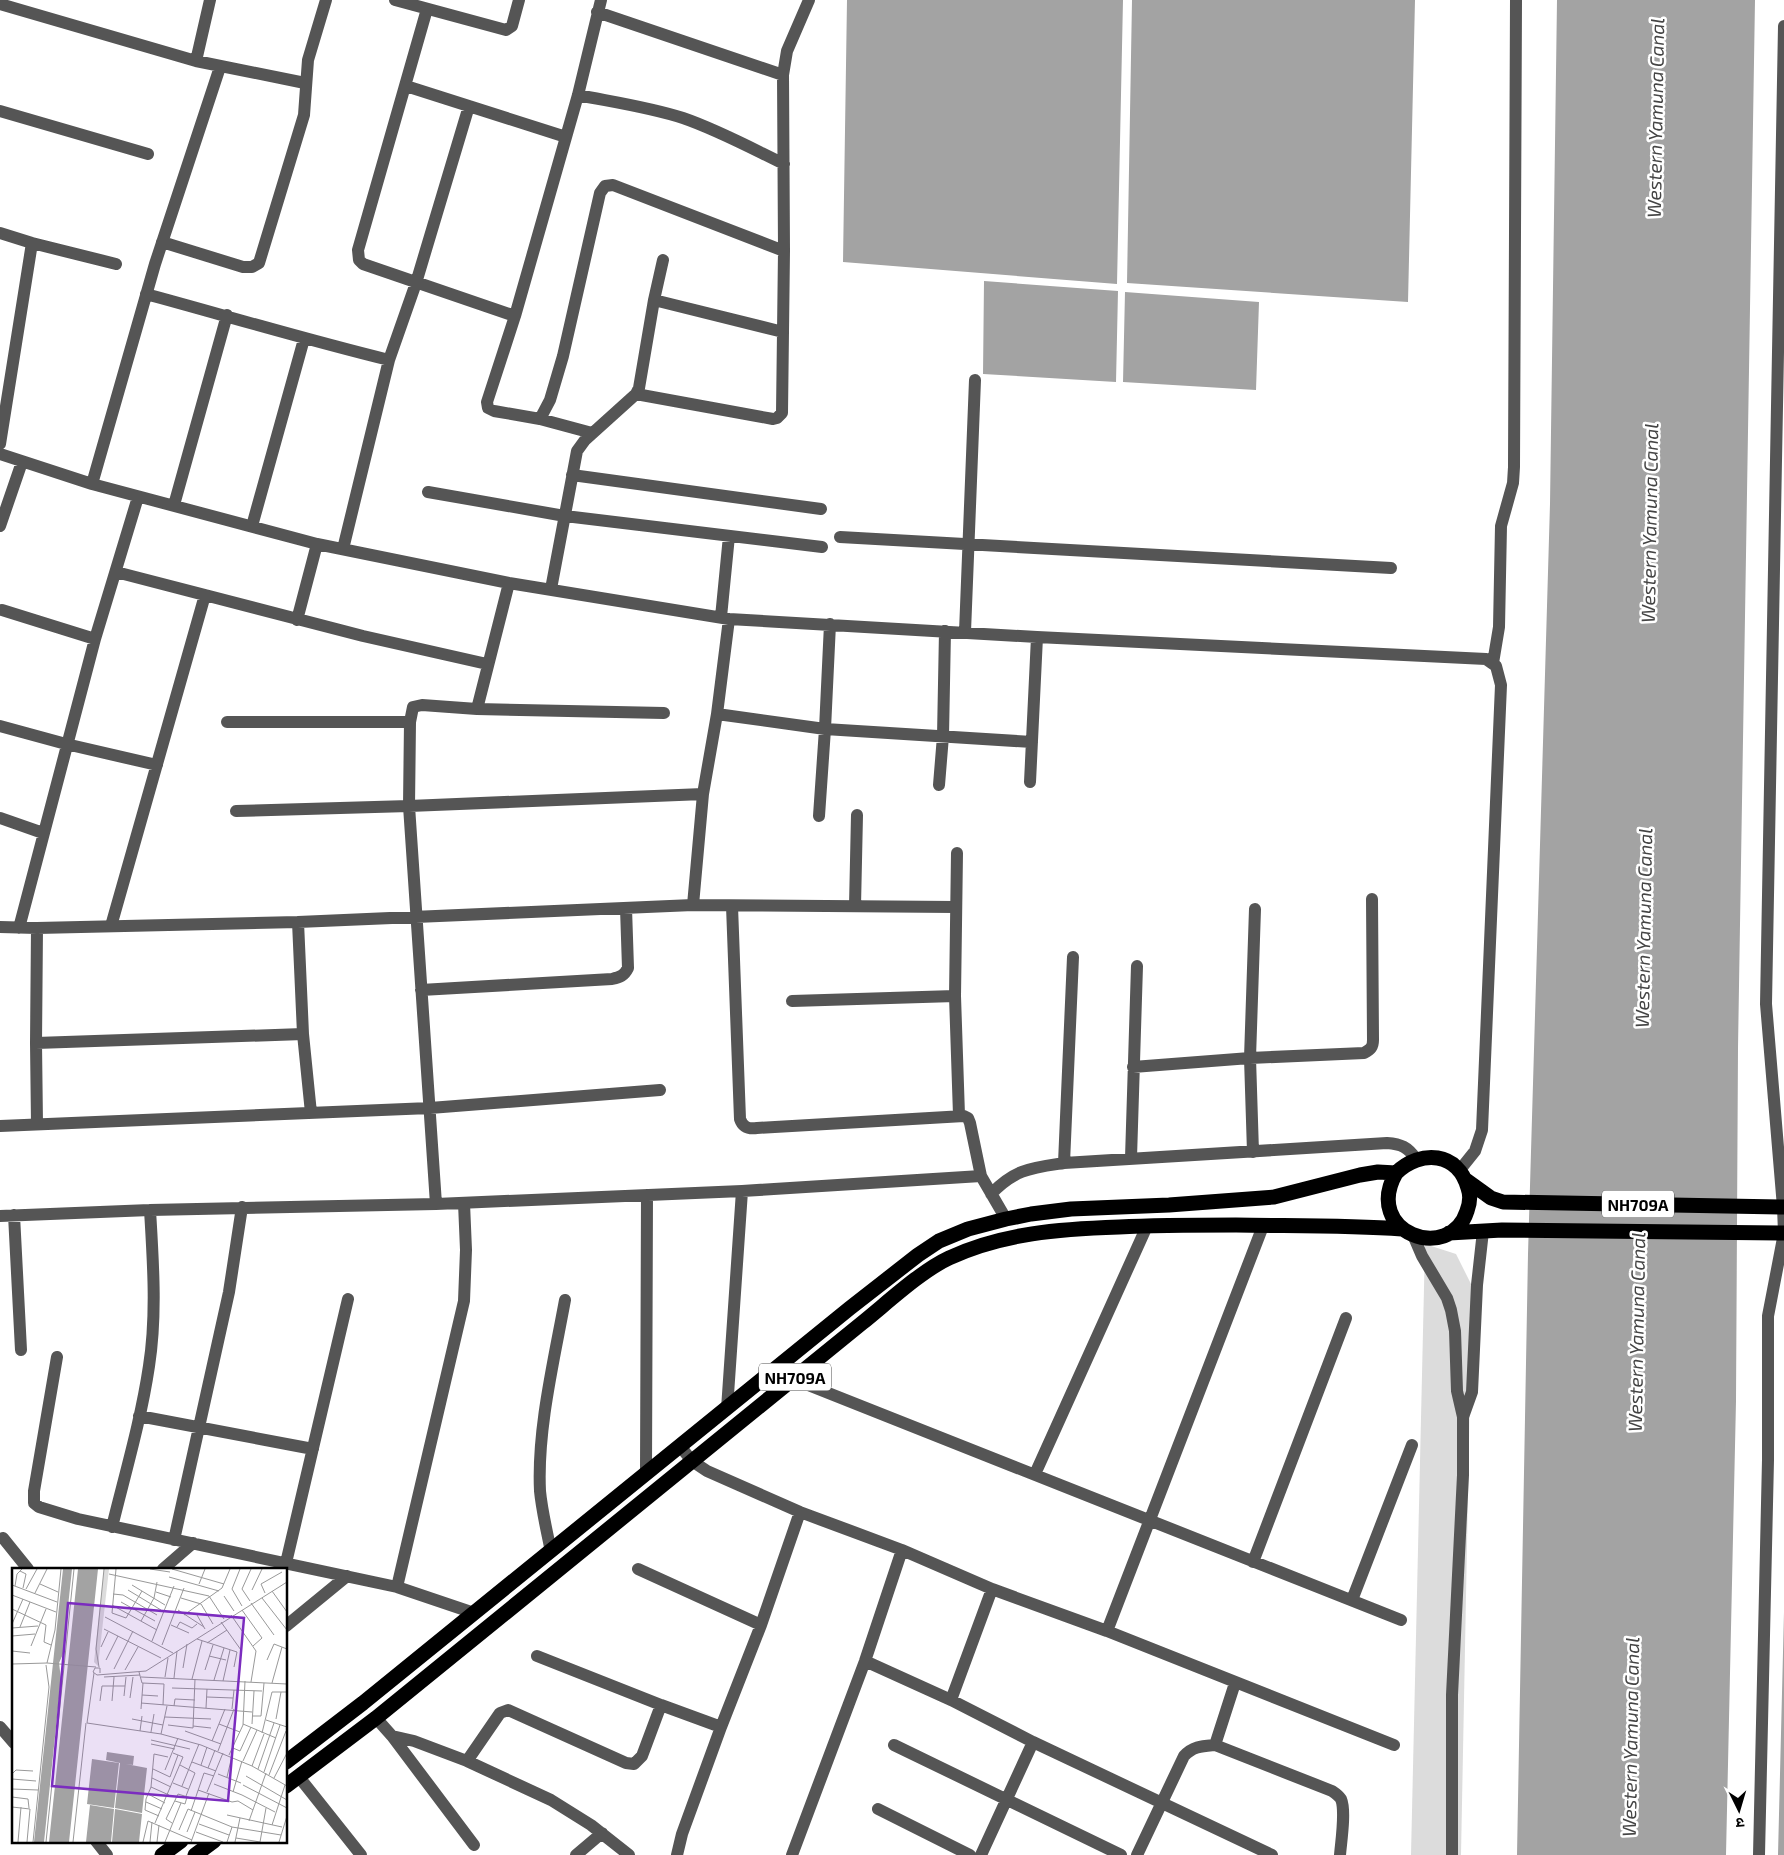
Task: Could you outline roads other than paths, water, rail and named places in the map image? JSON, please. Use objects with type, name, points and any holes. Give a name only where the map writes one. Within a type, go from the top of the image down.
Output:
[{"type":"highway","name":"NH709A","points":[[1416,1159],[1427,1157],[1439,1158],[1450,1163],[1491,1198],[1503,1202],[1780,1207]]},
{"type":"highway","points":[[1407,1232],[1392,1214],[1388,1196],[1390,1184],[1396,1173],[1416,1159]]},
{"type":"highway","name":"NH709A","points":[[288,1760],[363,1703],[551,1552],[646,1472],[918,1255],[939,1241],[968,1229],[1031,1214],[1071,1209],[1169,1205],[1274,1197],[1360,1175],[1378,1172],[1396,1173]]},
{"type":"highway","points":[[1448,1233],[1458,1226],[1467,1210],[1470,1192],[1463,1175]]},
{"type":"highway","name":"NH709A","points":[[288,1785],[376,1718],[929,1270],[948,1259],[975,1248],[1034,1233],[1073,1228],[1147,1226],[1263,1226],[1407,1232],[1425,1238],[1437,1238],[1448,1233],[1502,1230],[1780,1233]]},
{"type":"highway","points":[[162,1855],[180,1842]]},
{"type":"street","points":[[196,61],[210,0]]},
{"type":"street","points":[[162,242],[243,267],[252,267],[259,263],[304,115],[308,60],[326,0]]},
{"type":"street","points":[[395,0],[409,2],[427,9],[506,30],[512,26],[519,0]]},
{"type":"street","points":[[636,394],[773,419],[782,413],[784,251],[783,75],[787,51],[809,0]]},
{"type":"street","points":[[1493,663],[1499,627],[1501,526],[1513,484],[1514,467],[1516,0]]},
{"type":"street","points":[[0,4],[196,61],[305,83]]},
{"type":"street","points":[[592,433],[540,419],[494,411],[488,408],[487,402],[515,316],[566,137],[599,6],[783,75]]},
{"type":"street","points":[[427,9],[358,255],[363,264],[515,316]]},
{"type":"street","points":[[1759,1855],[1768,1460],[1768,1316],[1780,1233],[1780,1207],[1766,1004],[1784,26]]},
{"type":"street","points":[[92,484],[146,294],[220,67]]},
{"type":"street","points":[[406,86],[566,137]]},
{"type":"street","points":[[578,94],[658,111],[681,118],[712,129],[784,164]]},
{"type":"street","points":[[343,549],[388,360],[416,283],[469,106]]},
{"type":"street","points":[[0,110],[148,154]]},
{"type":"street","points":[[540,419],[550,400],[563,356],[600,193],[605,186],[613,185],[784,251]]},
{"type":"street","points":[[0,233],[116,264]]},
{"type":"street","points":[[0,444],[32,243]]},
{"type":"street","points":[[551,589],[577,451],[592,433],[636,394],[641,381],[654,300],[663,260]]},
{"type":"street","points":[[146,294],[227,315],[304,339],[388,360]]},
{"type":"street","points":[[654,300],[783,332]]},
{"type":"street","points":[[174,505],[227,315]]},
{"type":"street","points":[[252,526],[304,339]]},
{"type":"street","points":[[965,632],[975,380]]},
{"type":"street","points":[[0,454],[92,484],[317,544],[509,583],[725,618],[1037,637],[1486,659],[1498,669],[1501,685],[1482,1130],[1475,1151],[1463,1175]]},
{"type":"street","points":[[0,526],[22,462]]},
{"type":"street","points":[[572,475],[821,509]]},
{"type":"street","points":[[428,492],[565,516],[822,547]]},
{"type":"street","points":[[19,928],[66,744],[95,639],[138,497]]},
{"type":"street","points":[[693,905],[703,794],[717,714],[725,618],[729,536]]},
{"type":"street","points":[[840,537],[1391,568]]},
{"type":"street","points":[[297,620],[317,544]]},
{"type":"street","points":[[116,572],[297,620],[487,664]]},
{"type":"street","points":[[477,708],[509,583]]},
{"type":"street","points":[[111,926],[205,595]]},
{"type":"street","points":[[2,610],[95,639]]},
{"type":"street","points":[[819,816],[830,624]]},
{"type":"street","points":[[939,785],[943,736],[945,631]]},
{"type":"street","points":[[1030,782],[1037,637]]},
{"type":"street","points":[[436,1204],[415,917],[409,806],[410,722],[412,710],[417,706],[664,713]]},
{"type":"street","points":[[717,714],[825,730],[1032,742]]},
{"type":"street","points":[[227,722],[410,722]]},
{"type":"street","points":[[0,726],[66,744],[157,765]]},
{"type":"street","points":[[236,811],[703,794]]},
{"type":"street","points":[[855,906],[857,815]]},
{"type":"street","points":[[0,818],[43,833]]},
{"type":"street","points":[[956,853],[955,996],[959,1116]]},
{"type":"street","points":[[1134,1067],[1250,1058],[1364,1053],[1373,1047],[1372,899]]},
{"type":"street","points":[[0,927],[37,928],[298,922],[693,905],[955,907]]},
{"type":"street","points":[[732,906],[740,1119],[744,1126],[746,1128],[757,1128],[959,1116],[968,1118],[981,1176],[1006,1220]]},
{"type":"street","points":[[421,990],[621,977],[628,968],[626,908]]},
{"type":"street","points":[[1253,1152],[1250,1058],[1255,909]]},
{"type":"street","points":[[298,922],[303,1034],[311,1113]]},
{"type":"street","points":[[37,928],[37,1124]]},
{"type":"street","points":[[1064,1163],[1073,957]]},
{"type":"street","points":[[1131,1158],[1137,966]]},
{"type":"street","points":[[792,1001],[955,996]]},
{"type":"street","points":[[36,1043],[303,1034]]},
{"type":"street","points":[[0,1126],[430,1108],[660,1090]]},
{"type":"street","points":[[991,1194],[1014,1174],[1028,1169],[1064,1163],[1387,1143],[1399,1144],[1410,1149],[1416,1159]]},
{"type":"street","points":[[0,1216],[242,1207],[464,1203],[742,1191],[981,1176]]},
{"type":"street","points":[[727,1409],[742,1191]]},
{"type":"street","points":[[646,1472],[647,1195]]},
{"type":"street","points":[[397,1587],[464,1301],[466,1250],[464,1203]]},
{"type":"street","points":[[174,1540],[229,1292],[242,1207]]},
{"type":"street","points":[[112,1526],[149,1365],[152,1333],[153,1274],[150,1210]]},
{"type":"street","points":[[14,1215],[21,1350]]},
{"type":"street","points":[[1035,1474],[1147,1226]]},
{"type":"street","points":[[1107,1631],[1263,1226]]},
{"type":"street","points":[[1463,1417],[1472,1392],[1477,1285],[1484,1231]]},
{"type":"street","points":[[1407,1232],[1447,1298],[1452,1310],[1458,1392],[1463,1417],[1463,1475],[1452,1695],[1452,1855]]},
{"type":"street","points":[[286,1563],[348,1299]]},
{"type":"street","points":[[551,1552],[542,1510],[540,1489],[541,1466],[548,1396],[565,1300]]},
{"type":"street","points":[[1252,1562],[1346,1318]]},
{"type":"street","points":[[57,1357],[36,1478],[34,1503],[43,1509],[174,1540],[397,1587],[474,1613]]},
{"type":"street","points":[[793,1379],[1401,1620]]},
{"type":"street","points":[[138,1416],[313,1449]]},
{"type":"street","points":[[1352,1600],[1412,1445]]},
{"type":"street","points":[[680,1446],[692,1461],[708,1471],[800,1512],[902,1550],[992,1589],[1107,1631],[1394,1744]]},
{"type":"street","points":[[677,1855],[682,1834],[761,1625],[800,1512]]},
{"type":"street","points":[[3,1538],[27,1568]]},
{"type":"street","points":[[164,1568],[193,1543]]},
{"type":"street","points":[[792,1855],[865,1661],[902,1550]]},
{"type":"street","points":[[638,1569],[761,1625]]},
{"type":"street","points":[[288,1624],[347,1576]]},
{"type":"street","points":[[951,1700],[992,1589]]},
{"type":"street","points":[[537,1656],[721,1727]]},
{"type":"street","points":[[865,1661],[951,1700],[1033,1742],[1272,1855]]},
{"type":"street","points":[[1215,1745],[1235,1683]]},
{"type":"street","points":[[467,1761],[500,1713],[508,1710],[626,1764],[634,1764],[642,1756],[661,1705]]},
{"type":"street","points":[[376,1718],[392,1736],[474,1845]]},
{"type":"street","points":[[0,1727],[12,1741]]},
{"type":"street","points":[[392,1736],[414,1741],[467,1761],[551,1800],[602,1833],[629,1855]]},
{"type":"street","points":[[981,1855],[1033,1742]]},
{"type":"street","points":[[894,1745],[1121,1855]]},
{"type":"street","points":[[1137,1855],[1180,1763],[1188,1751],[1196,1747],[1215,1745],[1332,1791],[1337,1795],[1341,1799],[1342,1813],[1340,1855]]},
{"type":"street","points":[[299,1777],[361,1855]]},
{"type":"street","points":[[878,1809],[970,1855]]},
{"type":"street","points":[[576,1855],[602,1833]]},
{"type":"street","points":[[97,1842],[107,1855]]},
{"type":"water","points":[[847,0],[1123,0],[1117,284],[843,262]]},
{"type":"water","points":[[1132,0],[1415,0],[1408,302],[1127,283]]},
{"type":"water","name":"Western Yamuna Canal","points":[[1557,0],[1755,0],[1738,1048],[1736,1401],[1726,1855],[1517,1855],[1528,1254],[1550,504]]},
{"type":"water","points":[[984,281],[1118,291],[1116,382],[983,374]]},
{"type":"water","points":[[1125,292],[1259,302],[1256,390],[1123,382]]},
{"type":"water","points":[[1784,1612],[1784,1855],[1778,1855]]}]
